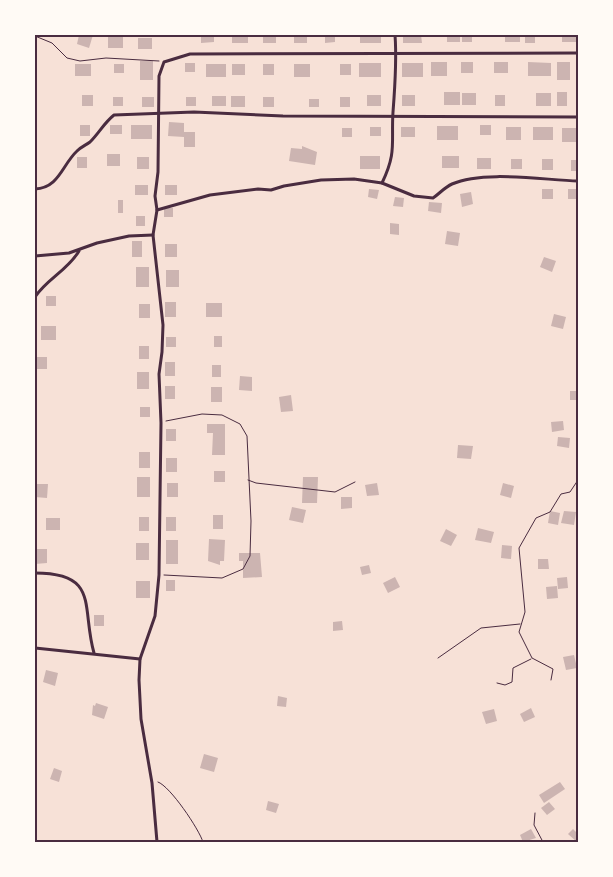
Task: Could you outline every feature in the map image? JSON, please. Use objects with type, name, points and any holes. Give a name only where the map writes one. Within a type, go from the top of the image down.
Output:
[{"type":"street","points":[[382,183],[390,168],[395,145],[393,118],[395,35]]},
{"type":"street","points":[[157,842],[152,812],[152,783],[141,719],[140,659],[155,616],[159,575],[161,423],[159,374],[163,325],[153,235],[157,210],[155,196],[158,172],[160,113],[159,76],[164,62],[190,54],[578,53]]},
{"type":"street","points":[[35,189],[45,189],[58,178],[76,152],[91,141],[104,123],[114,115],[160,113],[393,118],[478,115],[578,117]]},
{"type":"street","points":[[157,210],[210,195],[258,189],[271,190],[301,182],[354,179],[382,183],[414,196],[433,198],[451,184],[472,180],[502,178],[578,181]]},
{"type":"street","points":[[35,256],[80,250],[97,243],[129,236],[153,235]]},
{"type":"street","points":[[35,297],[41,288],[65,270],[80,250]]},
{"type":"street","points":[[35,573],[65,575],[84,592],[94,653]]},
{"type":"street","points":[[35,648],[140,659]]},
{"type":"path","points":[[35,36],[52,43],[68,58],[80,61],[106,58],[134,58],[164,62]]},
{"type":"path","points":[[159,575],[222,578],[243,569],[250,556],[248,436],[240,424],[222,415],[202,414],[161,423]]},
{"type":"path","points":[[248,479],[256,483],[308,490],[320,489],[325,492],[335,492],[355,482]]},
{"type":"path","points":[[551,680],[553,670],[532,658],[519,632],[525,612],[519,548],[536,518],[550,512],[561,494],[570,492],[578,480]]},
{"type":"path","points":[[438,658],[481,628],[521,624]]},
{"type":"path","points":[[497,683],[505,685],[512,682],[513,668],[532,658]]},
{"type":"path","points":[[152,783],[160,782],[171,791],[196,826],[203,842]]},
{"type":"path","points":[[535,813],[534,825],[543,842]]},
{"type":"building","points":[[79,35],[93,35],[89,48],[77,44]]},
{"type":"building","points":[[108,35],[123,35],[123,48],[108,48]]},
{"type":"building","points":[[201,35],[214,35],[214,42],[201,43]]},
{"type":"building","points":[[232,35],[248,35],[248,43],[232,43]]},
{"type":"building","points":[[263,35],[276,35],[276,43],[263,43]]},
{"type":"building","points":[[294,35],[307,35],[307,43],[294,43]]},
{"type":"building","points":[[325,35],[335,35],[335,42],[325,43]]},
{"type":"building","points":[[360,35],[381,35],[381,43],[360,43]]},
{"type":"building","points":[[403,35],[421,35],[422,43],[403,43]]},
{"type":"building","points":[[447,35],[460,35],[460,42],[447,42]]},
{"type":"building","points":[[462,35],[472,35],[472,42],[462,42]]},
{"type":"building","points":[[505,35],[520,35],[520,42],[505,42]]},
{"type":"building","points":[[525,35],[535,35],[535,43],[525,43]]},
{"type":"building","points":[[562,35],[578,35],[578,42],[562,42]]},
{"type":"building","points":[[138,38],[152,38],[152,49],[138,49]]},
{"type":"building","points":[[140,61],[153,61],[153,80],[140,80]]},
{"type":"building","points":[[431,62],[447,62],[447,76],[431,76]]},
{"type":"building","points":[[461,62],[473,62],[473,73],[461,73]]},
{"type":"building","points":[[494,62],[508,62],[508,73],[494,73]]},
{"type":"building","points":[[528,62],[551,63],[551,76],[528,76]]},
{"type":"building","points":[[557,62],[570,62],[570,80],[557,80]]},
{"type":"building","points":[[185,63],[195,63],[195,72],[185,72]]},
{"type":"building","points":[[359,63],[381,63],[381,77],[359,77]]},
{"type":"building","points":[[402,63],[423,63],[423,77],[402,77]]},
{"type":"building","points":[[75,64],[91,64],[91,76],[75,76]]},
{"type":"building","points":[[114,64],[124,64],[124,73],[114,73]]},
{"type":"building","points":[[206,64],[226,64],[226,77],[206,77]]},
{"type":"building","points":[[232,64],[245,64],[245,75],[232,75]]},
{"type":"building","points":[[263,64],[274,64],[274,75],[263,75]]},
{"type":"building","points":[[294,64],[310,64],[310,77],[294,77]]},
{"type":"building","points":[[340,64],[351,64],[351,75],[340,75]]},
{"type":"building","points":[[444,92],[460,92],[460,105],[444,105]]},
{"type":"building","points":[[557,92],[567,92],[567,106],[557,106]]},
{"type":"building","points":[[462,93],[476,93],[476,105],[462,105]]},
{"type":"building","points":[[536,93],[551,93],[551,106],[536,106]]},
{"type":"building","points":[[82,95],[93,95],[93,106],[82,106]]},
{"type":"building","points":[[367,95],[381,95],[381,106],[367,106]]},
{"type":"building","points":[[402,95],[415,95],[415,106],[402,106]]},
{"type":"building","points":[[495,95],[505,95],[505,106],[495,106]]},
{"type":"building","points":[[212,96],[226,96],[226,106],[212,106]]},
{"type":"building","points":[[231,96],[245,96],[245,107],[231,107]]},
{"type":"building","points":[[113,97],[123,97],[123,106],[113,106]]},
{"type":"building","points":[[142,97],[154,97],[154,107],[142,107]]},
{"type":"building","points":[[186,97],[196,97],[196,106],[186,106]]},
{"type":"building","points":[[263,97],[274,97],[274,107],[263,107]]},
{"type":"building","points":[[340,97],[350,97],[350,107],[340,107]]},
{"type":"building","points":[[309,99],[319,99],[319,107],[309,107]]},
{"type":"building","points":[[169,122],[184,123],[184,132],[195,132],[195,147],[184,147],[184,137],[168,136]]},
{"type":"building","points":[[80,125],[90,125],[90,136],[80,136]]},
{"type":"building","points":[[110,125],[122,125],[122,134],[110,134]]},
{"type":"building","points":[[131,125],[152,125],[152,139],[131,139]]},
{"type":"building","points":[[480,125],[491,125],[491,135],[480,135]]},
{"type":"building","points":[[437,126],[458,126],[458,140],[437,140]]},
{"type":"building","points":[[370,127],[381,127],[381,136],[370,136]]},
{"type":"building","points":[[401,127],[415,127],[415,137],[401,137]]},
{"type":"building","points":[[506,127],[521,127],[521,140],[506,140]]},
{"type":"building","points":[[533,127],[553,127],[553,140],[533,140]]},
{"type":"building","points":[[342,128],[352,128],[352,137],[342,137]]},
{"type":"building","points":[[562,128],[578,128],[578,142],[562,142]]},
{"type":"building","points":[[302,146],[317,152],[315,165],[289,161],[291,148],[302,149]]},
{"type":"building","points":[[107,154],[120,154],[120,166],[107,166]]},
{"type":"building","points":[[360,156],[380,156],[380,169],[360,169]]},
{"type":"building","points":[[442,156],[459,156],[459,168],[442,168]]},
{"type":"building","points":[[77,157],[87,157],[87,168],[77,168]]},
{"type":"building","points":[[137,157],[149,157],[149,169],[137,169]]},
{"type":"building","points":[[477,158],[491,158],[491,169],[477,169]]},
{"type":"building","points":[[511,159],[522,159],[522,169],[511,169]]},
{"type":"building","points":[[542,159],[553,159],[553,170],[542,170]]},
{"type":"building","points":[[571,160],[578,160],[578,171],[571,171]]},
{"type":"building","points":[[135,185],[148,185],[148,195],[135,195]]},
{"type":"building","points":[[165,185],[177,185],[177,195],[165,195]]},
{"type":"building","points":[[369,189],[379,190],[377,199],[368,197]]},
{"type":"building","points":[[542,189],[553,189],[553,199],[542,199]]},
{"type":"building","points":[[568,189],[578,189],[578,199],[568,199]]},
{"type":"building","points":[[471,192],[473,204],[462,207],[460,194]]},
{"type":"building","points":[[395,197],[404,198],[403,207],[393,206]]},
{"type":"building","points":[[118,200],[123,200],[123,213],[118,213]]},
{"type":"building","points":[[429,202],[442,203],[441,213],[428,211]]},
{"type":"building","points":[[164,208],[173,208],[173,217],[164,217]]},
{"type":"building","points":[[136,216],[145,216],[145,226],[136,226]]},
{"type":"building","points":[[390,223],[399,224],[399,235],[390,234]]},
{"type":"building","points":[[447,231],[460,233],[458,246],[445,244]]},
{"type":"building","points":[[132,241],[142,241],[142,257],[132,257]]},
{"type":"building","points":[[165,244],[177,244],[177,257],[165,257]]},
{"type":"building","points":[[544,257],[556,261],[552,272],[540,267]]},
{"type":"building","points":[[136,267],[149,267],[149,287],[136,287]]},
{"type":"building","points":[[166,270],[179,270],[179,287],[166,287]]},
{"type":"building","points":[[46,296],[56,296],[56,306],[46,306]]},
{"type":"building","points":[[165,302],[176,302],[176,317],[165,317]]},
{"type":"building","points":[[206,303],[222,303],[222,317],[206,317]]},
{"type":"building","points":[[139,304],[150,304],[150,318],[139,318]]},
{"type":"building","points":[[554,314],[566,317],[563,329],[551,326]]},
{"type":"building","points":[[41,326],[56,326],[56,340],[41,340]]},
{"type":"building","points":[[214,336],[222,336],[222,347],[214,347]]},
{"type":"building","points":[[166,337],[176,337],[176,347],[166,347]]},
{"type":"building","points":[[139,346],[149,346],[149,359],[139,359]]},
{"type":"building","points":[[35,357],[47,357],[47,369],[35,369]]},
{"type":"building","points":[[165,362],[175,362],[175,376],[165,376]]},
{"type":"building","points":[[212,365],[221,365],[221,377],[212,377]]},
{"type":"building","points":[[137,372],[149,372],[149,389],[137,389]]},
{"type":"building","points":[[240,376],[252,377],[252,391],[239,390]]},
{"type":"building","points":[[165,386],[175,386],[175,399],[165,399]]},
{"type":"building","points":[[211,387],[222,387],[222,402],[211,402]]},
{"type":"building","points":[[570,391],[578,391],[578,400],[570,400]]},
{"type":"building","points":[[291,395],[293,411],[281,412],[279,397]]},
{"type":"building","points":[[140,407],[150,407],[150,417],[140,417]]},
{"type":"building","points":[[563,421],[564,430],[552,432],[551,422]]},
{"type":"building","points":[[207,424],[225,424],[225,455],[212,455],[213,433],[207,433]]},
{"type":"building","points":[[166,429],[176,429],[176,441],[166,441]]},
{"type":"building","points":[[558,437],[570,438],[569,448],[557,446]]},
{"type":"building","points":[[458,445],[473,446],[471,459],[457,458]]},
{"type":"building","points":[[139,452],[150,452],[150,468],[139,468]]},
{"type":"building","points":[[166,458],[177,458],[177,472],[166,472]]},
{"type":"building","points":[[214,471],[225,471],[225,482],[214,482]]},
{"type":"building","points":[[137,477],[150,477],[150,497],[137,497]]},
{"type":"building","points":[[303,477],[318,477],[317,503],[302,503]]},
{"type":"building","points":[[167,483],[178,483],[178,497],[167,497]]},
{"type":"building","points":[[377,483],[379,495],[367,496],[365,485]]},
{"type":"building","points":[[503,483],[514,486],[511,498],[500,495]]},
{"type":"building","points":[[35,484],[48,484],[47,498],[35,497]]},
{"type":"building","points":[[341,497],[352,497],[352,508],[341,509]]},
{"type":"building","points":[[292,507],[306,510],[303,523],[289,520]]},
{"type":"building","points":[[550,511],[560,513],[558,525],[548,523]]},
{"type":"building","points":[[564,511],[576,512],[574,525],[561,523]]},
{"type":"building","points":[[213,515],[223,515],[223,529],[213,529]]},
{"type":"building","points":[[139,517],[149,517],[149,531],[139,531]]},
{"type":"building","points":[[166,517],[176,517],[176,531],[166,531]]},
{"type":"building","points":[[46,518],[60,518],[60,530],[46,530]]},
{"type":"building","points":[[478,528],[494,532],[491,543],[475,540]]},
{"type":"building","points":[[446,529],[457,535],[451,546],[440,541]]},
{"type":"building","points":[[209,539],[225,540],[224,561],[220,561],[220,565],[208,561]]},
{"type":"building","points":[[166,540],[178,540],[178,564],[166,564]]},
{"type":"building","points":[[136,543],[149,543],[149,560],[136,560]]},
{"type":"building","points":[[502,545],[512,546],[511,559],[501,558]]},
{"type":"building","points":[[35,549],[47,549],[47,563],[35,564]]},
{"type":"building","points":[[239,553],[260,553],[262,577],[243,578],[243,561],[239,561]]},
{"type":"building","points":[[538,559],[548,559],[549,569],[538,569]]},
{"type":"building","points":[[369,565],[371,573],[362,575],[360,567]]},
{"type":"building","points":[[395,577],[400,587],[388,593],[383,583]]},
{"type":"building","points":[[567,577],[568,588],[558,589],[557,578]]},
{"type":"building","points":[[166,580],[175,580],[175,591],[166,591]]},
{"type":"building","points":[[136,581],[150,581],[150,598],[136,598]]},
{"type":"building","points":[[557,586],[558,598],[547,599],[546,587]]},
{"type":"building","points":[[94,615],[104,615],[104,626],[94,626]]},
{"type":"building","points":[[342,621],[343,630],[333,631],[333,622]]},
{"type":"building","points":[[574,655],[577,668],[566,670],[563,657]]},
{"type":"building","points":[[46,670],[58,673],[55,686],[43,682]]},
{"type":"building","points":[[278,696],[287,698],[286,707],[277,706]]},
{"type":"building","points":[[96,703],[108,707],[104,719],[92,715],[93,705],[95,706]]},
{"type":"building","points":[[531,708],[535,717],[524,722],[520,714]]},
{"type":"building","points":[[494,709],[497,721],[486,724],[482,712]]},
{"type":"building","points":[[204,754],[218,758],[214,772],[200,768]]},
{"type":"building","points":[[54,768],[62,771],[59,782],[50,779]]},
{"type":"building","points":[[560,782],[565,789],[544,803],[539,795]]},
{"type":"building","points":[[268,801],[279,804],[276,813],[266,810]]},
{"type":"building","points":[[549,802],[555,809],[547,815],[541,808]]},
{"type":"building","points":[[531,829],[536,838],[523,842],[520,835]]},
{"type":"building","points":[[573,829],[578,834],[577,842],[568,834]]}]
